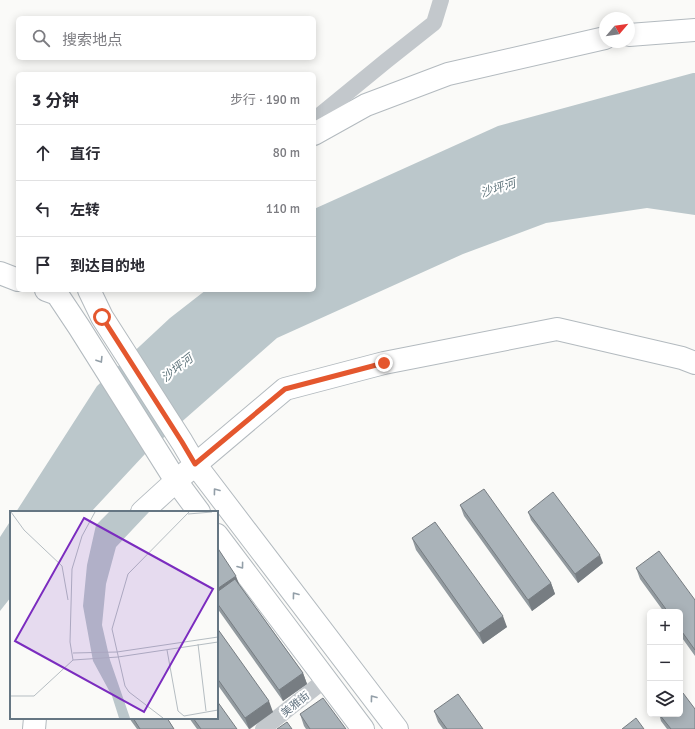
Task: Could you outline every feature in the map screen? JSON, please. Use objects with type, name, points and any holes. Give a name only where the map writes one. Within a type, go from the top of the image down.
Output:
[{"type":"street","points":[[316,118],[434,23],[441,0]]},
{"type":"street","points":[[635,35],[695,30]]},
{"type":"street","points":[[316,133],[366,106],[448,74],[599,39]]},
{"type":"street","points":[[0,273],[16,279]]},
{"type":"street","points":[[56,292],[170,472],[198,511]]},
{"type":"street","points":[[90,292],[102,317],[195,464],[397,729]]},
{"type":"street","points":[[143,511],[170,472],[195,464],[285,389],[384,363],[557,329],[682,358],[695,363]]},
{"type":"street","points":[[218,536],[363,729]]},
{"type":"street","name":"美雅街","points":[[263,729],[326,679]]},
{"type":"street","points":[[34,729],[35,719]]},
{"type":"water","name":"沙坪河","points":[[695,73],[695,215],[647,208],[546,223],[463,254],[277,338],[145,454],[92,511],[17,511],[97,386],[170,318],[203,292],[316,292],[316,208],[498,126]]},
{"type":"water","points":[[10,522],[10,598],[0,611],[0,537]]},
{"type":"building","points":[[484,489],[551,583],[528,600],[460,505]]},
{"type":"building","points":[[553,492],[600,555],[575,574],[528,512]]},
{"type":"building","points":[[435,522],[503,616],[479,633],[412,538]]},
{"type":"building","points":[[218,549],[236,576],[218,588]]},
{"type":"building","points":[[659,551],[695,600],[695,650],[683,633],[683,609],[666,609],[636,568]]},
{"type":"building","points":[[235,579],[303,673],[279,690],[218,604],[218,591]]},
{"type":"building","points":[[218,629],[269,701],[245,718],[218,679]]},
{"type":"building","points":[[683,693],[695,709],[695,729],[671,729],[661,717],[683,717]]},
{"type":"building","points":[[458,694],[483,729],[447,729],[434,711]]},
{"type":"building","points":[[323,698],[346,729],[310,729],[300,714]]},
{"type":"building","points":[[218,702],[237,729],[201,729],[194,719],[218,719]]},
{"type":"building","points":[[636,718],[644,729],[622,729]]},
{"type":"building","points":[[134,719],[168,719],[174,729],[140,729]]},
{"type":"building","points":[[287,722],[292,729],[277,729]]},
{"type":"route","points":[[102,317],[195,464],[285,389],[384,363]]}]
